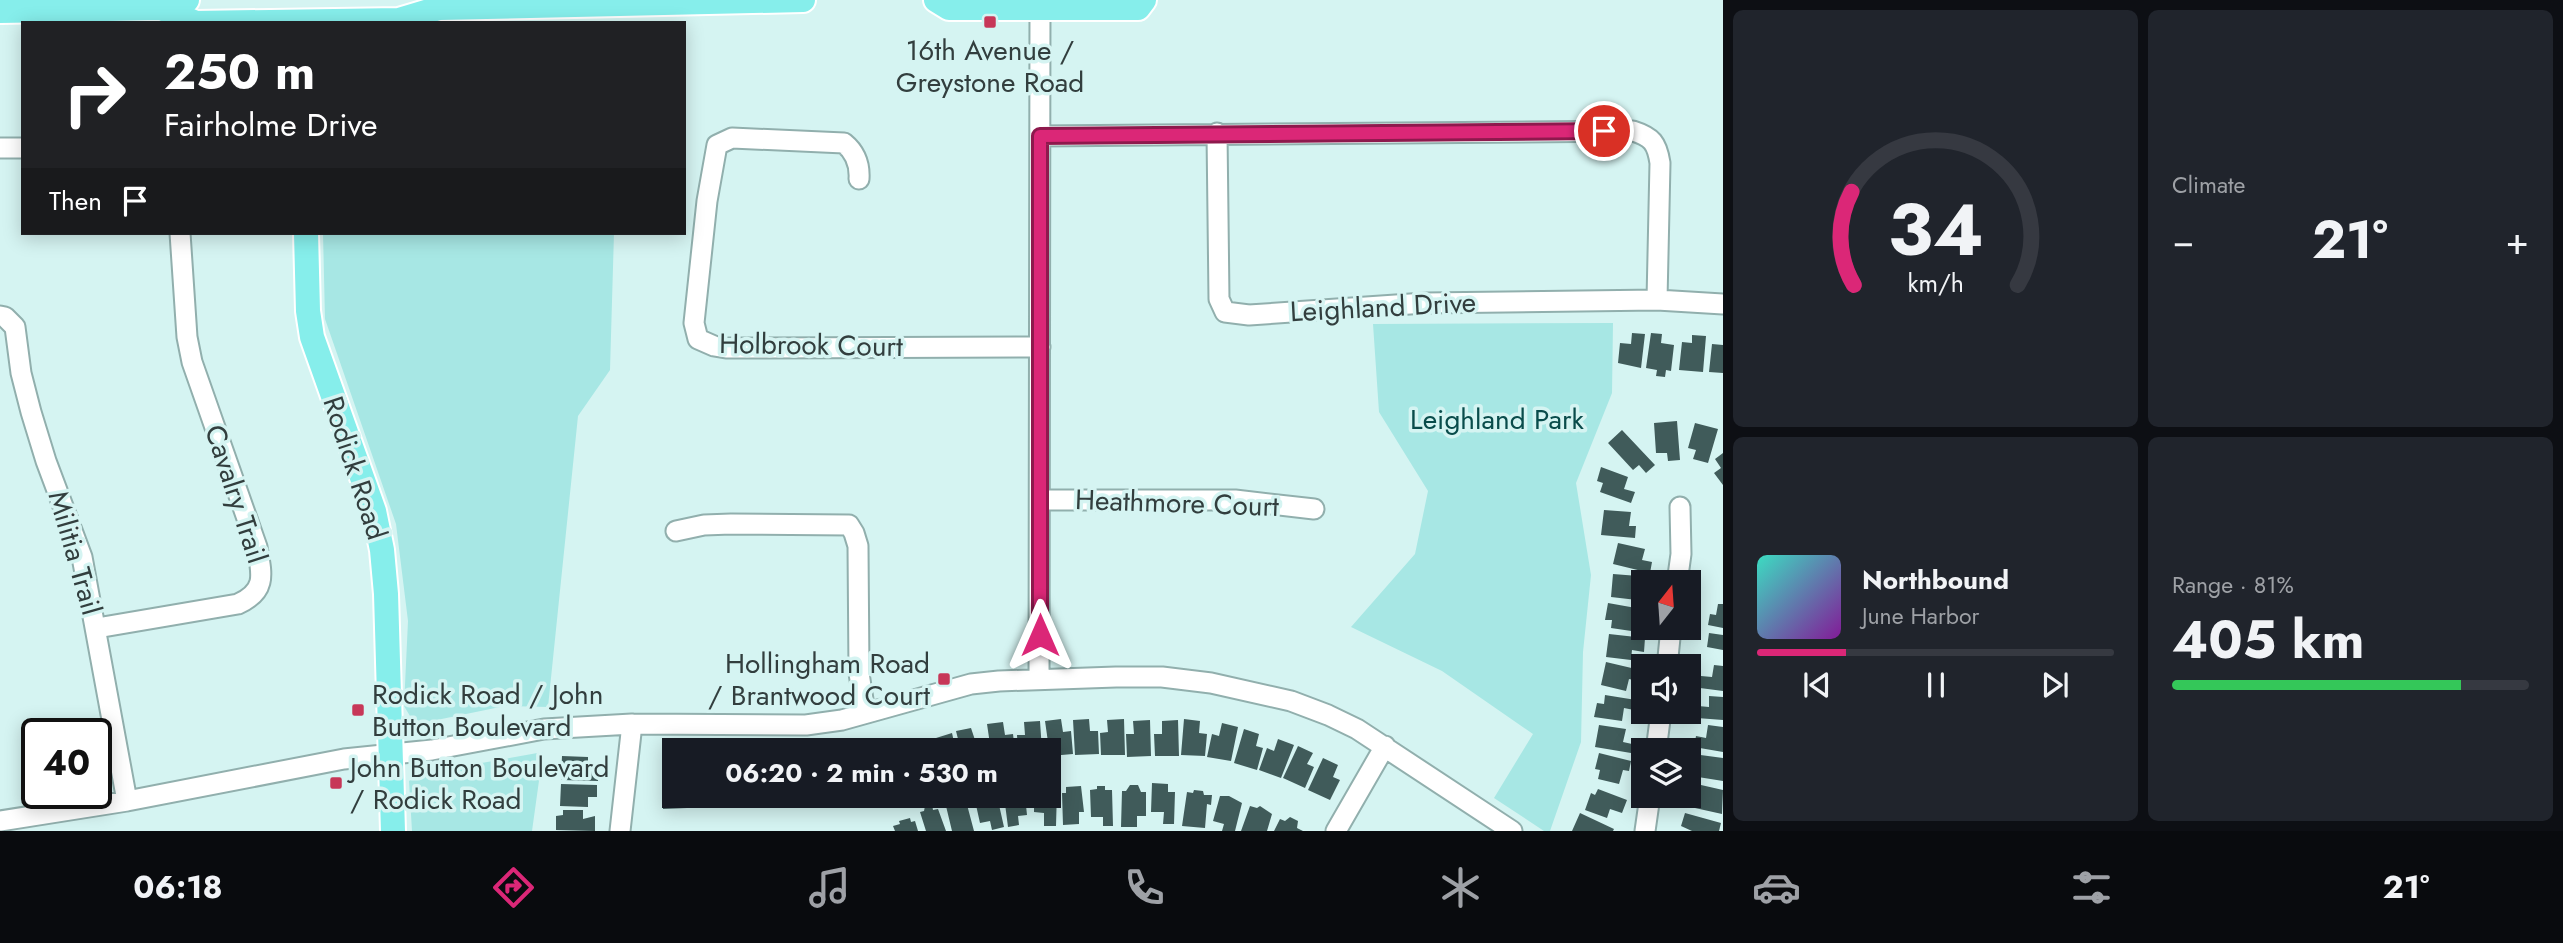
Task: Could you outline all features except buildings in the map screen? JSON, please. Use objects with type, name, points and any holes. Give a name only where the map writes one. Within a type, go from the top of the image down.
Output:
[{"type":"main road","points":[[0,11],[162,8],[187,0]]},
{"type":"main road","points":[[409,0],[439,8]]},
{"type":"main road","points":[[222,21],[300,15],[399,20],[439,8],[803,0]]},
{"type":"main road","points":[[936,0],[949,8],[1040,4],[1138,8],[1144,0]]},
{"type":"main road","points":[[162,8],[191,21]]},
{"type":"main road","name":"Rodick Road","points":[[306,235],[308,312],[312,337],[370,500],[382,550],[386,594],[394,831]]},
{"type":"street","points":[[1040,4],[1040,680]]},
{"type":"street","points":[[1040,136],[1633,131],[1648,136],[1658,149],[1660,163],[1657,300]]},
{"type":"street","name":"Leighland Drive","points":[[1217,133],[1219,299],[1225,312],[1249,315],[1425,303],[1657,300],[1723,304]]},
{"type":"street","name":"Holbrook Court","points":[[859,179],[857,160],[852,150],[844,143],[830,140],[732,138],[717,145],[707,201],[694,323],[698,338],[714,346],[726,348],[1040,347]]},
{"type":"street","points":[[0,148],[21,148]]},
{"type":"street","name":"Cavalry Trail","points":[[97,628],[238,604],[256,593],[260,584],[257,547],[192,362],[187,337],[180,235]]},
{"type":"street","name":"Militia Trail","points":[[0,317],[5,317],[15,327],[21,373],[31,412],[46,461],[82,557],[127,801]]},
{"type":"street","name":"Heathmore Court","points":[[1040,500],[1235,500],[1314,509]]},
{"type":"street","points":[[1679,570],[1680,507]]},
{"type":"street","points":[[677,531],[704,525],[849,524],[858,547],[859,673],[865,713]]},
{"type":"street","points":[[0,821],[127,801],[344,760],[432,750],[544,729],[632,724],[806,725],[826,723],[971,684],[1162,677],[1243,689],[1291,701],[1328,715],[1385,746],[1512,831]]},
{"type":"street","points":[[620,831],[632,724]]},
{"type":"street","points":[[1336,831],[1385,746]]},
{"type":"street","points":[[1645,831],[1648,808]]},
{"type":"green space","points":[[323,235],[614,235],[610,370],[578,416],[548,707],[505,706],[427,722],[413,721],[404,706],[408,621],[396,524],[325,319]]},
{"type":"green space","name":"Leighland Park","points":[[1613,323],[1612,393],[1576,483],[1591,575],[1583,652],[1581,742],[1550,831],[1544,831],[1494,798],[1533,734],[1442,671],[1351,627],[1415,554],[1428,491],[1379,412],[1373,324]]},
{"type":"green space","points":[[543,752],[532,831],[412,831],[409,781],[420,774]]},
{"type":"place","name":"16th Avenue / Greystone Road","points":[[990,22]]},
{"type":"place","name":"Hollingham Road / Brantwood Court","points":[[944,679]]},
{"type":"place","name":"Rodick Road / John Button Boulevard","points":[[358,710]]},
{"type":"place","name":"John Button Boulevard / Rodick Road","points":[[336,783]]},
{"type":"route","points":[[1040,635],[1040,136],[1604,131]]}]
